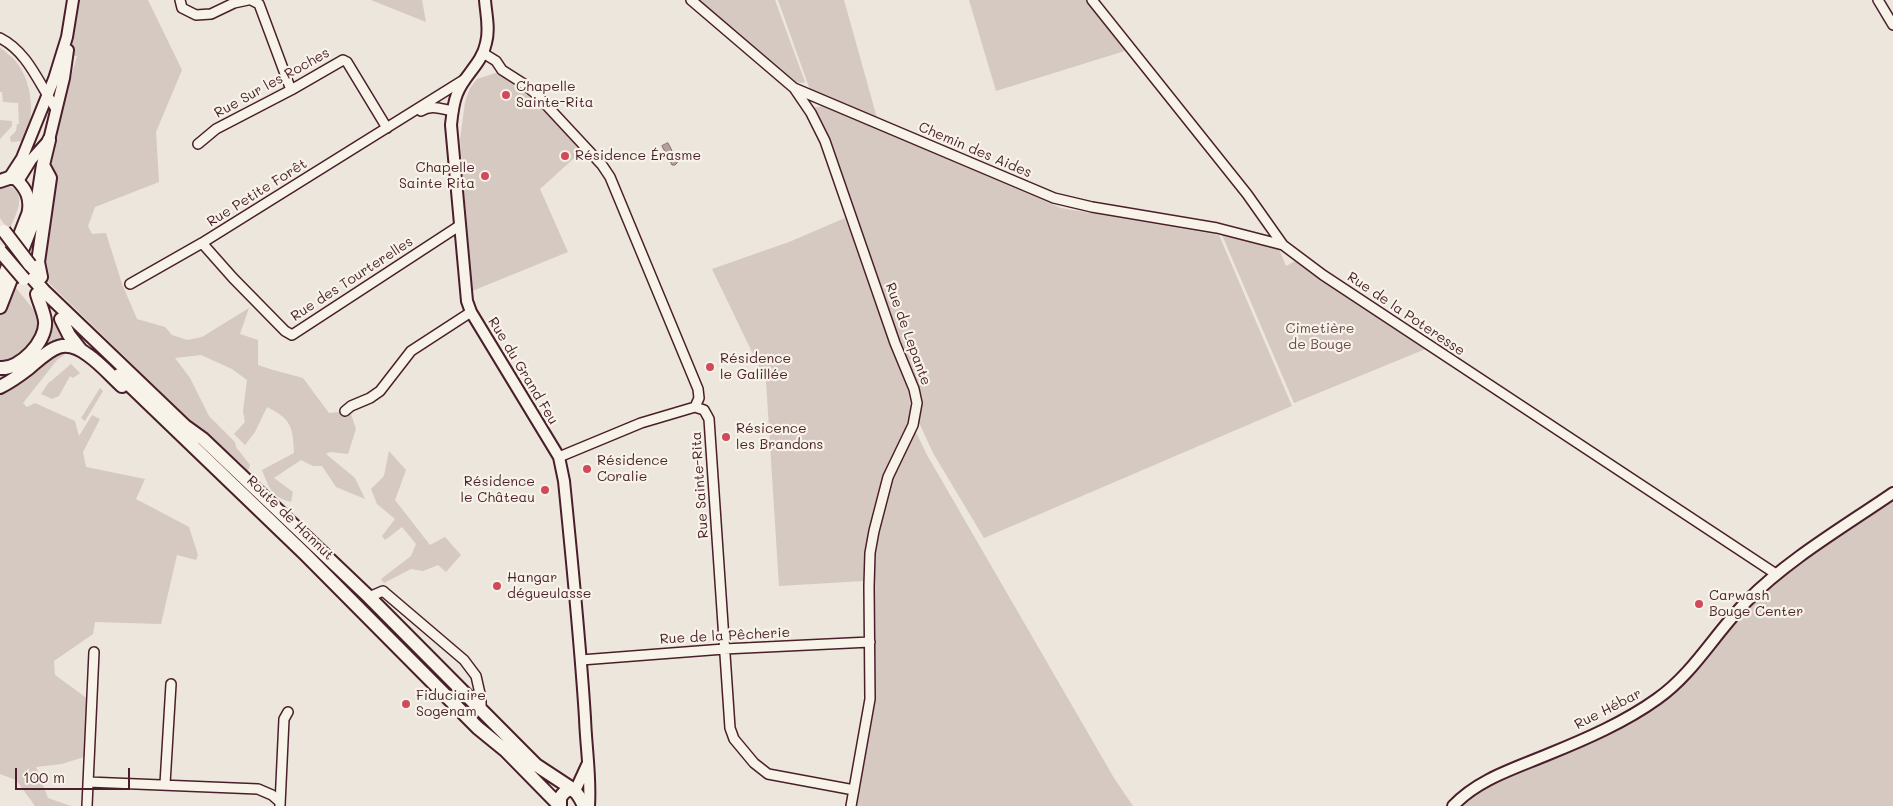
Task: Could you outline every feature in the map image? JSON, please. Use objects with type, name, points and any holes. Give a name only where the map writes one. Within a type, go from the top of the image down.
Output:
[{"type":"main road","points":[[0,307],[32,228],[50,135]]},
{"type":"main road","points":[[41,277],[38,262],[50,178],[43,165]]},
{"type":"main road","points":[[7,180],[26,191],[28,213],[32,228]]},
{"type":"main road","points":[[0,270],[28,198]]},
{"type":"main road","points":[[0,285],[28,213]]},
{"type":"main road","points":[[1,234],[27,272],[41,277],[203,439]]},
{"type":"main road","name":"Route de Hannut","points":[[0,251],[27,272],[44,291],[178,419],[203,439],[369,597],[536,765],[582,799]]},
{"type":"main road","name":"Route de Hannut","points":[[27,272],[37,294],[305,554],[478,728],[504,750],[560,806]]},
{"type":"main road","points":[[0,368],[12,367],[42,339],[45,320],[37,294]]},
{"type":"main road","points":[[62,319],[69,335],[80,350]]},
{"type":"main road","points":[[0,387],[27,369],[50,350],[64,346],[73,346],[100,364],[131,393],[139,394]]},
{"type":"main road","name":"Route de Hannut","points":[[560,806],[560,798],[565,791],[582,799]]},
{"type":"street","points":[[7,180],[22,158],[57,71],[67,37],[73,0]]},
{"type":"street","points":[[180,0],[182,8],[196,15],[211,14],[234,1],[250,0],[259,4],[291,90]]},
{"type":"street","name":"Rue du Grand Feu","points":[[484,0],[488,30],[483,53],[457,93],[452,112],[451,131],[467,301],[470,312],[559,457],[564,481],[581,660],[587,764],[582,799]]},
{"type":"street","name":"Chemin des Aides","points":[[691,0],[794,88],[1054,198],[1092,207],[1217,228],[1283,245]]},
{"type":"street","name":"Rue de la Poteresse","points":[[1092,0],[1247,194],[1283,245],[1323,275],[1776,574]]},
{"type":"street","points":[[1878,0],[1893,25]]},
{"type":"street","points":[[7,180],[32,160],[50,135],[66,63],[67,37]]},
{"type":"street","points":[[0,38],[10,43],[22,54],[56,109]]},
{"type":"street","points":[[483,53],[496,61],[502,70],[536,94],[606,171],[698,389],[699,398],[695,407],[641,423],[559,457]]},
{"type":"street","name":"Rue Sur les Roches","points":[[198,144],[216,129],[291,90],[343,60],[347,62],[387,128]]},
{"type":"street","name":"Rue Petite Forêt","points":[[130,284],[202,243],[467,78]]},
{"type":"street","name":"Rue de Lepante","points":[[794,88],[811,113],[825,142],[894,343],[914,388],[917,403],[915,417],[888,477],[870,553],[870,699],[851,806]]},
{"type":"street","name":"Rue Petite Forêt","points":[[396,123],[405,122],[425,108],[433,107],[452,112]]},
{"type":"street","points":[[33,130],[50,135]]},
{"type":"street","name":"Rue des Tourterelles","points":[[202,243],[233,278],[285,331],[292,335],[459,226]]},
{"type":"street","points":[[345,411],[380,391],[410,351],[470,312]]},
{"type":"street","name":"Rue Sainte-Rita","points":[[695,407],[704,410],[709,419],[730,728],[734,739],[754,763],[768,774],[854,790]]},
{"type":"street","name":"Rue Hébar","points":[[1453,806],[1467,793],[1500,774],[1552,753],[1633,715],[1658,698],[1682,678],[1746,602],[1776,574],[1893,493]]},
{"type":"street","points":[[369,597],[383,591],[464,660],[476,676],[482,710]]},
{"type":"street","name":"Rue de la Pêcherie","points":[[581,660],[724,649],[870,642]]},
{"type":"street","points":[[87,806],[94,652]]},
{"type":"street","points":[[165,784],[171,684]]},
{"type":"street","points":[[280,804],[284,720],[288,712]]},
{"type":"street","name":"Rue du Grand Feu","points":[[582,799],[589,768],[587,764]]},
{"type":"street","points":[[88,782],[258,789],[272,795],[280,804]]},
{"type":"green space","points":[[78,0],[148,0],[182,70],[156,132],[159,182],[95,207],[88,226],[92,234],[106,233],[122,284],[137,319],[165,327],[172,335],[187,340],[202,337],[249,308],[240,334],[258,340],[258,365],[303,378],[329,413],[350,411],[356,429],[348,454],[330,452],[326,454],[355,478],[365,499],[336,487],[322,466],[313,466],[301,460],[274,478],[293,492],[291,502],[279,497],[269,487],[262,470],[294,453],[293,436],[286,420],[267,407],[255,432],[245,445],[234,434],[245,422],[243,411],[247,380],[232,369],[201,355],[175,358],[190,378],[209,416],[235,442],[236,447],[250,465],[248,471],[239,462],[230,459],[49,283],[41,261],[47,159],[77,56],[69,56]]},
{"type":"green space","points":[[371,0],[422,0],[426,22]]},
{"type":"green space","points":[[699,0],[775,0],[805,82],[796,82]]},
{"type":"green space","points":[[778,0],[844,0],[877,118],[810,90]]},
{"type":"green space","points":[[969,0],[1088,0],[1128,50],[996,91]]},
{"type":"green space","points":[[0,47],[17,63],[29,90],[31,101],[30,123],[22,141],[11,142],[10,137],[16,131],[17,124],[19,124],[18,103],[3,102],[2,92],[0,92]]},
{"type":"green space","points":[[499,72],[533,97],[582,151],[540,189],[568,252],[472,291],[460,140],[465,102],[470,88],[477,79]]},
{"type":"green space","points":[[823,106],[1061,208],[1219,235],[1292,406],[984,538],[933,453],[917,418],[918,396],[812,108]]},
{"type":"green space","points":[[0,120],[12,121],[12,126],[0,139]]},
{"type":"green space","points":[[5,184],[13,188],[19,198],[17,211],[9,231],[0,218],[0,185]]},
{"type":"green space","points":[[845,218],[877,310],[907,385],[910,403],[909,420],[886,472],[877,498],[869,539],[864,581],[779,586],[766,381],[712,269],[789,242]]},
{"type":"green space","name":"Cimetière de Bouge","points":[[1222,235],[1279,249],[1286,266],[1297,260],[1428,348],[1294,403]]},
{"type":"green space","points":[[14,285],[38,317],[38,331],[33,340],[16,358],[0,363],[0,315]]},
{"type":"green space","points":[[46,314],[71,342],[0,382],[0,373],[20,365]]},
{"type":"green space","points":[[69,351],[78,355],[92,367],[75,355],[67,353],[57,360],[23,403],[27,407],[35,403],[75,421],[79,436],[92,415],[100,419],[83,452],[86,467],[145,479],[136,499],[189,527],[198,555],[196,560],[177,555],[161,624],[95,622],[93,634],[54,661],[55,675],[88,699],[84,757],[62,764],[36,767],[48,798],[71,806],[35,806],[16,780],[0,774],[0,392],[39,368],[53,354]]},
{"type":"green space","points":[[71,364],[80,373],[73,378],[70,376],[59,396],[52,399],[41,394],[49,382]]},
{"type":"green space","points":[[100,388],[103,391],[85,421],[81,418]]},
{"type":"green space","points":[[914,428],[927,455],[1114,778],[1133,806],[852,806],[873,698],[873,590],[877,541],[884,503],[896,466]]},
{"type":"green space","points":[[389,451],[406,470],[395,500],[430,545],[445,537],[461,555],[446,572],[438,565],[423,571],[411,569],[384,583],[381,579],[411,556],[416,544],[402,527],[385,540],[382,536],[395,519],[377,504],[371,489],[384,476]]},
{"type":"green space","points":[[1893,501],[1893,806],[1458,806],[1493,782],[1659,703],[1745,608],[1777,578]]},
{"type":"shaded area","points":[[668,143],[678,162],[675,165],[672,165],[662,146]]},
{"type":"place","name":"Chapelle Sainte-Rita","points":[[506,95]]},
{"type":"place","name":"Résidence Érasme","points":[[565,156]]},
{"type":"place","name":"Chapelle Sainte Rita","points":[[485,176]]},
{"type":"place","name":"Résidence le Galillée","points":[[710,367]]},
{"type":"place","name":"Résicence les Brandons","points":[[726,437]]},
{"type":"place","name":"Résidence Coralie","points":[[587,469]]},
{"type":"place","name":"Résidence le Château","points":[[545,490]]},
{"type":"place","name":"Hangar dégueulasse","points":[[497,586]]},
{"type":"place","name":"Carwash Bouge Center","points":[[1699,604]]},
{"type":"place","name":"Fiduciaire Sogenam","points":[[406,704]]}]
